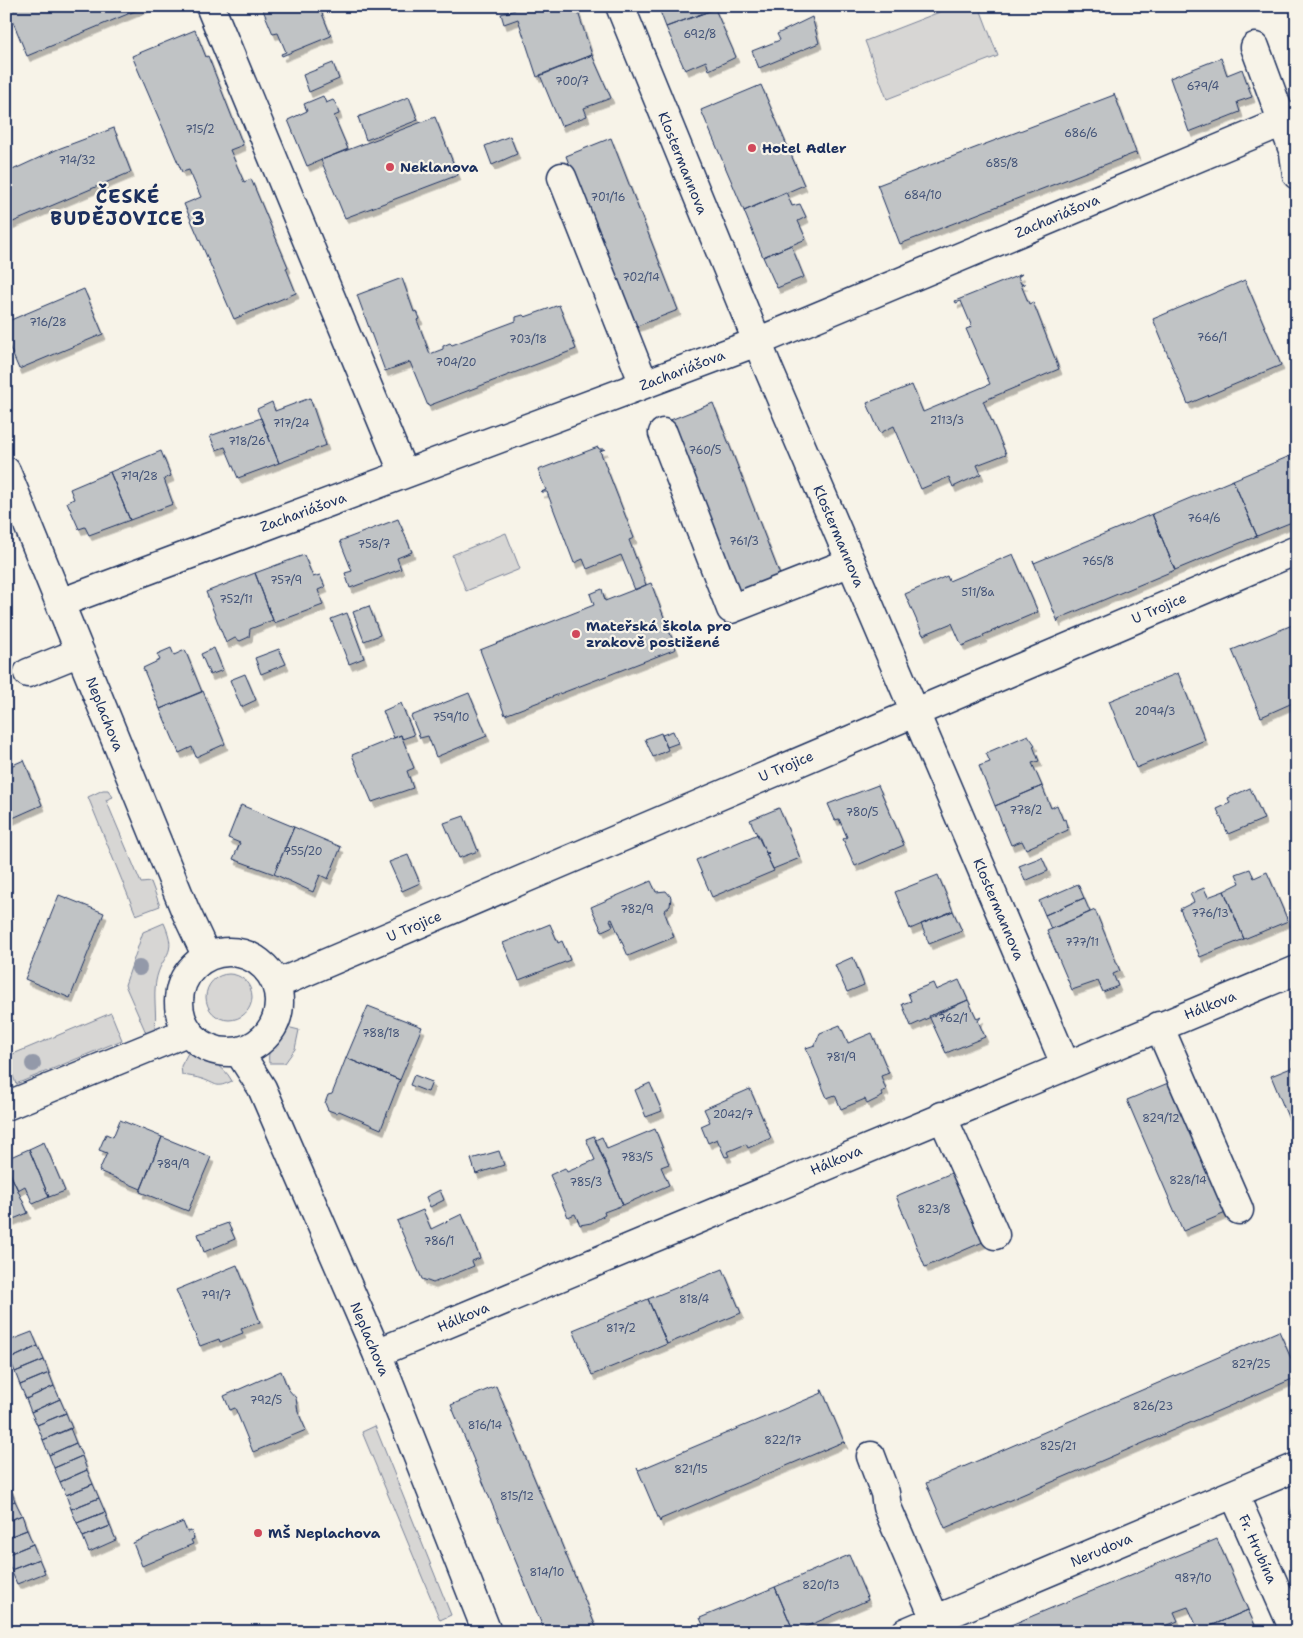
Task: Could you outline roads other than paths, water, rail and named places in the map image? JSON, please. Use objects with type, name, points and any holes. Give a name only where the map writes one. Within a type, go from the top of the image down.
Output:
[{"type":"street","points":[[210,6],[404,474]]},
{"type":"street","name":"Klostermannova","points":[[620,6],[757,342],[1065,1064]]},
{"type":"street","points":[[1255,47],[1290,119],[1297,175]]},
{"type":"street","name":"Zachariášova","points":[[60,603],[757,342],[1290,119]]},
{"type":"street","points":[[562,176],[644,384]]},
{"type":"street","points":[[663,433],[732,609],[850,562]]},
{"type":"street","name":"Neplachova","points":[[6,470],[17,529],[60,603],[185,910],[207,957]]},
{"type":"street","name":"U Trojice","points":[[277,984],[1297,550]]},
{"type":"street","points":[[28,673],[80,652]]},
{"type":"street","points":[[223,952],[240,953],[256,959],[269,970],[277,984],[280,999],[274,1027],[265,1038],[239,1052],[223,1052],[208,1048],[187,1032],[179,1012],[179,996],[184,980],[193,966],[207,957],[223,952]]},
{"type":"street","name":"Hálkova","points":[[377,1353],[1065,1064],[1297,970]]},
{"type":"street","points":[[1160,1026],[1239,1210]]},
{"type":"street","points":[[6,1106],[187,1032]]},
{"type":"street","name":"Neplachova","points":[[239,1052],[262,1088],[377,1353],[487,1632]]},
{"type":"street","points":[[942,1116],[995,1235]]},
{"type":"street","points":[[871,1456],[885,1493],[887,1506],[923,1627]]},
{"type":"street","name":"Nerudova","points":[[923,1627],[1297,1468]]},
{"type":"street","name":"Fr. Hrubína","points":[[1234,1494],[1294,1632]]},
{"type":"place","name":"Hotel Adler","points":[[752,148]]},
{"type":"place","name":"Neklanova","points":[[390,167]]},
{"type":"place","name":"Mateřská škola pro zrakově postižené","points":[[576,634]]},
{"type":"place","name":"MŠ Neplachova","points":[[258,1533]]},
{"type":"district","name":"ČESKÉ BUDĚJOVICE 3","points":[[128,207]]}]
